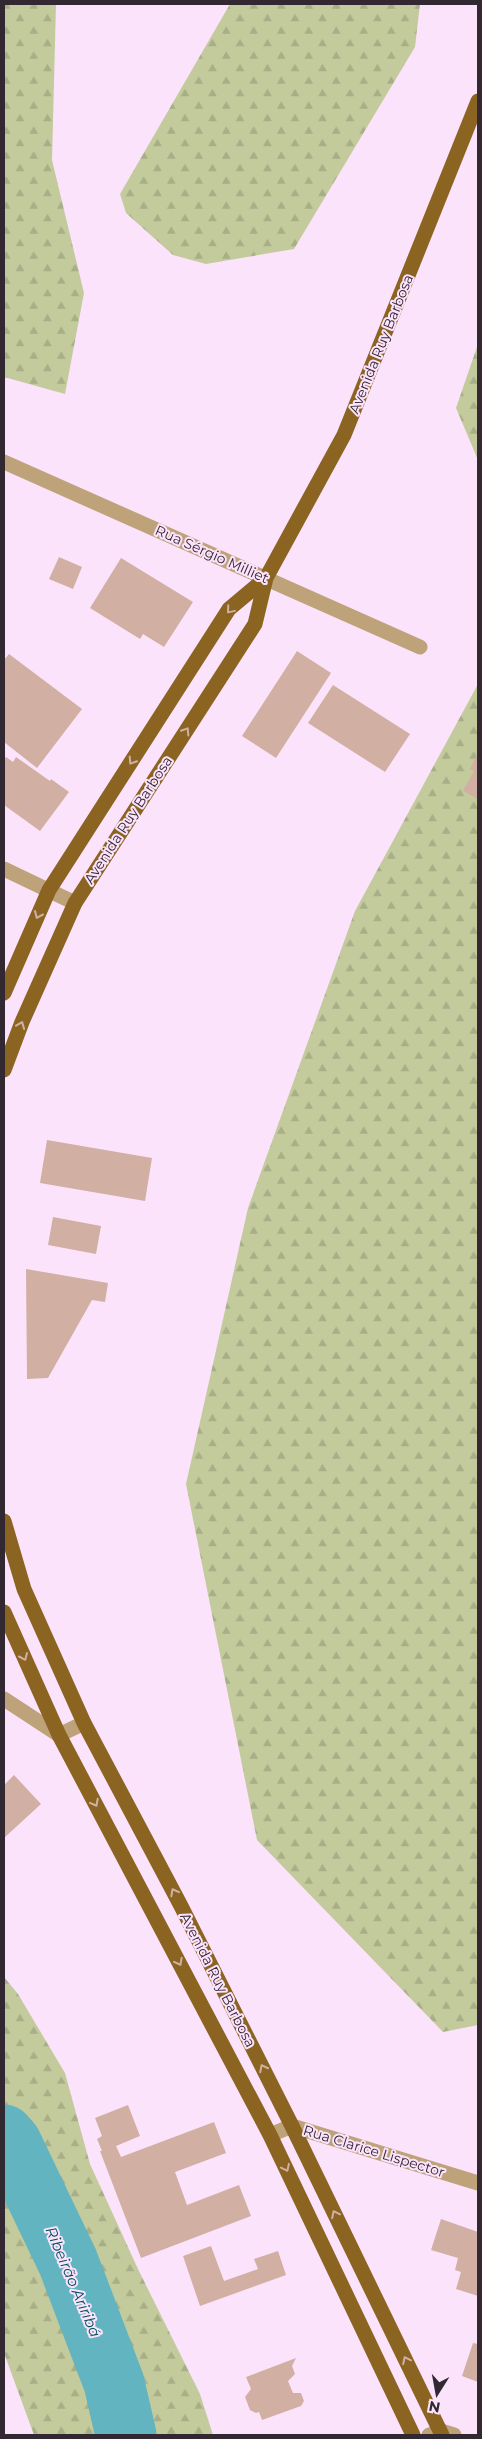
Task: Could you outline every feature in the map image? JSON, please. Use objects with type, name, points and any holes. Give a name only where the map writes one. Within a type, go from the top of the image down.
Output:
[{"type":"main road","name":"Avenida Ruy Barbosa","points":[[4,1070],[22,1022],[75,903],[255,624],[266,578],[344,435],[478,101]]},
{"type":"main road","name":"Avenida Ruy Barbosa","points":[[4,993],[50,890],[229,608],[266,578]]},
{"type":"main road","name":"Avenida Ruy Barbosa","points":[[4,1521],[24,1589],[84,1723],[182,1906],[292,2126],[441,2434]]},
{"type":"main road","name":"Avenida Ruy Barbosa","points":[[4,1612],[59,1734],[270,2135],[413,2435]]},
{"type":"street","name":"Rua Sérgio Milliet","points":[[4,462],[420,647]]},
{"type":"street","points":[[4,869],[75,903]]},
{"type":"street","points":[[4,1699],[59,1734],[84,1723]]},
{"type":"street","name":"Rua Clarice Lispector","points":[[270,2135],[292,2126],[478,2183]]},
{"type":"green space","points":[[4,4],[56,4],[52,160],[84,293],[65,394],[4,377]]},
{"type":"green space","points":[[230,4],[420,4],[415,47],[294,249],[206,264],[173,255],[126,213],[120,194]]},
{"type":"green space","points":[[478,344],[478,460],[456,408]]},
{"type":"green space","points":[[478,684],[478,2025],[443,2032],[257,1840],[186,1484],[248,1208],[355,911]]},
{"type":"green space","points":[[4,1977],[18,1994],[65,2073],[90,2164],[138,2269],[200,2394],[213,2435],[34,2435],[4,2353]]},
{"type":"building","points":[[59,557],[82,567],[73,589],[49,579]]},
{"type":"building","points":[[121,558],[193,602],[164,647],[143,634],[140,639],[90,608]]},
{"type":"building","points":[[297,651],[331,673],[276,758],[242,736]]},
{"type":"building","points":[[9,654],[82,709],[37,768],[4,742],[4,660]]},
{"type":"building","points":[[333,685],[410,734],[385,772],[308,723]]},
{"type":"building","points":[[478,752],[478,799],[463,791],[474,771],[470,769]]},
{"type":"building","points":[[6,757],[13,762],[16,757],[69,792],[40,831],[4,805],[4,760]]},
{"type":"building","points":[[47,1140],[152,1158],[145,1201],[40,1183]]},
{"type":"building","points":[[53,1217],[101,1226],[96,1254],[48,1245]]},
{"type":"building","points":[[26,1269],[108,1283],[105,1302],[92,1300],[48,1378],[27,1379]]},
{"type":"building","points":[[14,1775],[41,1804],[4,1838],[4,1785]]},
{"type":"building","points":[[128,2105],[140,2136],[116,2146],[121,2157],[214,2122],[226,2153],[175,2172],[187,2205],[239,2185],[251,2216],[141,2258],[100,2151],[102,2151],[97,2139],[102,2136],[95,2118]]},
{"type":"building","points":[[441,2219],[478,2232],[478,2296],[456,2289],[461,2272],[455,2270],[458,2258],[431,2250]]},
{"type":"building","points":[[211,2246],[224,2281],[258,2269],[254,2259],[278,2251],[286,2275],[200,2306],[183,2256]]},
{"type":"building","points":[[473,2343],[478,2344],[478,2382],[462,2376]]},
{"type":"building","points":[[296,2358],[292,2366],[295,2374],[288,2381],[293,2393],[301,2393],[304,2401],[301,2406],[262,2420],[259,2412],[256,2413],[250,2410],[245,2397],[251,2389],[246,2377]]},
{"type":"waterway","name":"Ribeirão Ariribá","points":[[4,2135],[11,2143],[68,2262],[114,2383],[126,2435]]}]
